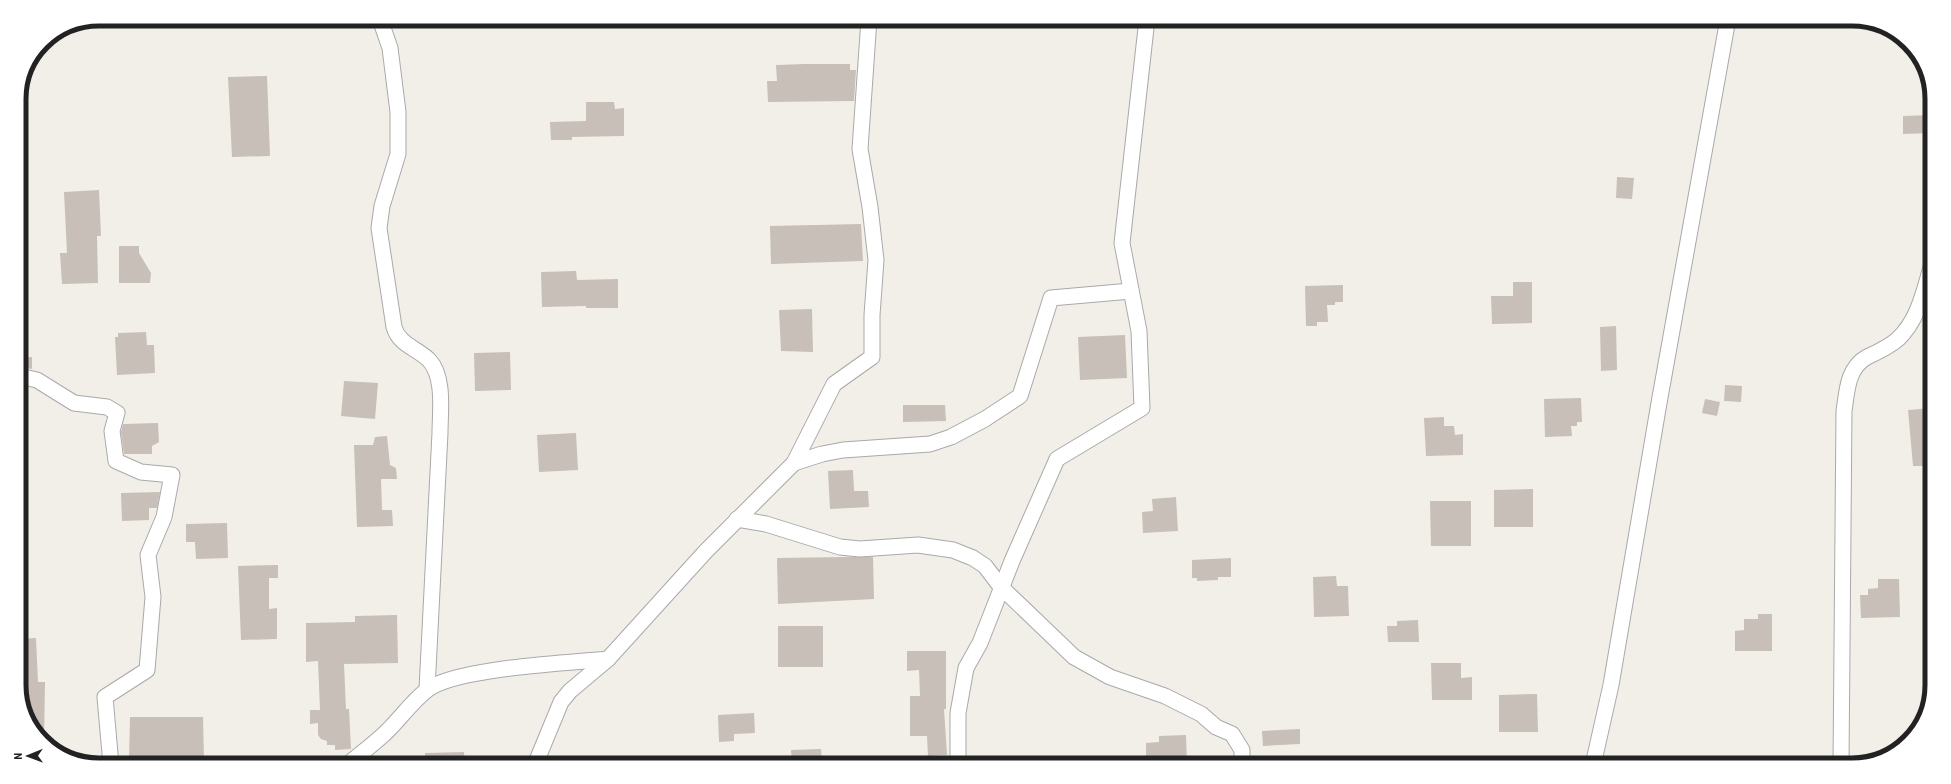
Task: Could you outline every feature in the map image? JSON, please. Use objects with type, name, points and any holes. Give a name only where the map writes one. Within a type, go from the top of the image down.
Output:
[{"type":"street","points":[[382,26],[390,48],[398,112],[398,154],[382,206],[379,228],[394,327],[398,337],[428,359],[432,364],[436,371],[439,394],[440,433],[427,689]]},
{"type":"street","points":[[538,758],[561,702],[570,691],[608,659],[706,551],[794,463],[834,384],[872,357],[872,315],[876,260],[870,206],[860,148],[869,26]]},
{"type":"street","points":[[958,758],[958,713],[966,668],[986,629],[1001,587],[1057,460],[1142,408],[1139,331],[1122,243],[1146,26]]},
{"type":"street","points":[[1595,758],[1611,685],[1659,403],[1727,26]]},
{"type":"street","points":[[794,463],[822,454],[842,450],[911,447],[930,444],[951,437],[985,419],[1020,396],[1051,298],[1131,291]]},
{"type":"street","points":[[1841,758],[1844,411],[1847,392],[1854,368],[1865,358],[1886,348],[1899,338],[1925,313]]},
{"type":"street","points":[[26,378],[37,380],[62,397],[74,403],[87,403],[113,409],[117,413],[112,431],[116,460],[141,472],[172,475],[164,517],[148,555],[153,597],[147,670],[105,697],[110,758]]},
{"type":"street","points":[[737,519],[766,524],[840,548],[860,549],[918,545],[953,550],[973,558],[985,566],[1001,587],[1074,657],[1110,677],[1166,696],[1201,714],[1216,727],[1232,734],[1242,750],[1242,758]]},
{"type":"street","points":[[355,758],[382,736],[427,689],[453,679],[517,667],[608,659]]},
{"type":"building","points":[[850,64],[850,70],[856,70],[854,101],[768,102],[767,81],[777,81],[776,65]]},
{"type":"building","points":[[267,76],[270,156],[232,157],[228,77]]},
{"type":"building","points":[[586,102],[614,102],[615,109],[624,108],[624,136],[572,137],[572,140],[551,140],[550,122],[586,121]]},
{"type":"building","points":[[1925,115],[1925,133],[1903,134],[1903,116]]},
{"type":"building","points":[[1617,177],[1634,178],[1632,199],[1616,198]]},
{"type":"building","points":[[99,190],[101,236],[97,236],[98,283],[62,284],[60,253],[67,253],[64,192]]},
{"type":"building","points":[[861,224],[863,261],[771,264],[770,226]]},
{"type":"building","points":[[119,246],[139,246],[139,253],[151,273],[150,283],[119,283]]},
{"type":"building","points":[[576,271],[577,280],[618,279],[618,308],[586,308],[586,306],[542,307],[541,272]]},
{"type":"building","points":[[1513,282],[1532,282],[1532,323],[1492,324],[1491,296],[1513,296]]},
{"type":"building","points":[[1343,285],[1343,302],[1335,302],[1335,305],[1327,305],[1328,322],[1317,322],[1317,326],[1306,326],[1305,286]]},
{"type":"building","points":[[812,309],[813,352],[781,351],[779,310]]},
{"type":"building","points":[[1616,326],[1617,370],[1601,371],[1600,327]]},
{"type":"building","points":[[146,332],[147,345],[154,345],[155,373],[117,375],[115,337],[118,337],[118,333]]},
{"type":"building","points":[[1125,335],[1127,378],[1080,380],[1078,337]]},
{"type":"building","points":[[510,352],[511,390],[475,391],[474,353]]},
{"type":"building","points":[[32,357],[32,369],[26,368],[26,358]]},
{"type":"building","points":[[344,381],[378,383],[375,419],[341,416]]},
{"type":"building","points":[[1725,385],[1742,386],[1741,402],[1724,401]]},
{"type":"building","points":[[1581,398],[1582,422],[1577,422],[1577,426],[1571,426],[1572,436],[1545,437],[1544,399]]},
{"type":"building","points":[[1705,399],[1720,402],[1717,416],[1702,413]]},
{"type":"building","points":[[903,405],[945,405],[946,421],[903,422]]},
{"type":"building","points":[[1925,409],[1925,466],[1913,466],[1908,410]]},
{"type":"building","points":[[1444,417],[1444,426],[1454,426],[1455,435],[1463,434],[1463,455],[1426,456],[1424,418]]},
{"type":"building","points":[[158,423],[159,442],[152,446],[152,454],[124,454],[121,432],[123,424]]},
{"type":"building","points":[[576,433],[578,470],[539,472],[537,435]]},
{"type":"building","points":[[387,436],[390,465],[396,468],[397,479],[381,479],[382,510],[392,510],[393,526],[357,527],[354,445],[373,445],[375,437]]},
{"type":"building","points":[[853,470],[854,491],[868,491],[869,507],[830,509],[828,471]]},
{"type":"building","points":[[1533,489],[1533,527],[1494,527],[1494,490]]},
{"type":"building","points":[[160,492],[157,508],[149,508],[149,520],[122,521],[121,493]]},
{"type":"building","points":[[1176,497],[1178,531],[1143,533],[1142,512],[1153,511],[1152,499]]},
{"type":"building","points":[[1430,501],[1471,501],[1471,546],[1431,546]]},
{"type":"building","points":[[227,523],[228,558],[196,559],[195,542],[186,542],[186,524]]},
{"type":"building","points":[[873,557],[874,599],[778,604],[777,558]]},
{"type":"building","points":[[1231,558],[1231,577],[1218,577],[1218,580],[1197,581],[1197,578],[1192,578],[1192,560]]},
{"type":"building","points":[[278,565],[278,578],[269,578],[269,609],[277,608],[277,639],[241,640],[238,566]]},
{"type":"building","points":[[1336,576],[1337,586],[1348,586],[1349,616],[1314,617],[1313,577]]},
{"type":"building","points":[[1878,579],[1899,579],[1900,617],[1861,618],[1860,595],[1868,595],[1868,589],[1878,588]]},
{"type":"building","points":[[1758,614],[1772,614],[1772,651],[1735,651],[1735,631],[1744,630],[1744,619],[1758,619]]},
{"type":"building","points":[[397,615],[398,663],[344,664],[346,709],[349,709],[351,749],[335,750],[335,745],[327,745],[327,741],[321,739],[318,735],[318,723],[310,724],[310,710],[320,710],[318,661],[306,662],[306,623],[355,622],[355,616]]},
{"type":"building","points":[[1418,620],[1419,642],[1388,642],[1387,626],[1397,626],[1397,621]]},
{"type":"building","points":[[778,626],[823,626],[823,667],[778,667]]},
{"type":"building","points":[[36,638],[38,682],[45,682],[44,733],[32,713],[27,699],[26,639]]},
{"type":"building","points":[[907,651],[946,651],[946,709],[944,709],[947,755],[928,756],[927,736],[910,736],[910,696],[920,696],[919,670],[907,671]]},
{"type":"building","points":[[1431,663],[1461,663],[1461,678],[1472,677],[1472,700],[1432,700]]},
{"type":"building","points":[[1537,694],[1538,732],[1499,732],[1499,695]]},
{"type":"building","points":[[754,713],[755,733],[734,734],[734,741],[719,742],[718,715]]},
{"type":"building","points":[[130,717],[203,717],[204,758],[129,758]]},
{"type":"building","points":[[1300,729],[1300,744],[1263,746],[1262,731]]},
{"type":"building","points":[[1186,735],[1187,758],[1146,758],[1146,743],[1159,742],[1159,736]]},
{"type":"building","points":[[821,749],[822,758],[792,758],[791,750]]},
{"type":"building","points":[[464,752],[464,758],[425,758],[425,753]]}]
